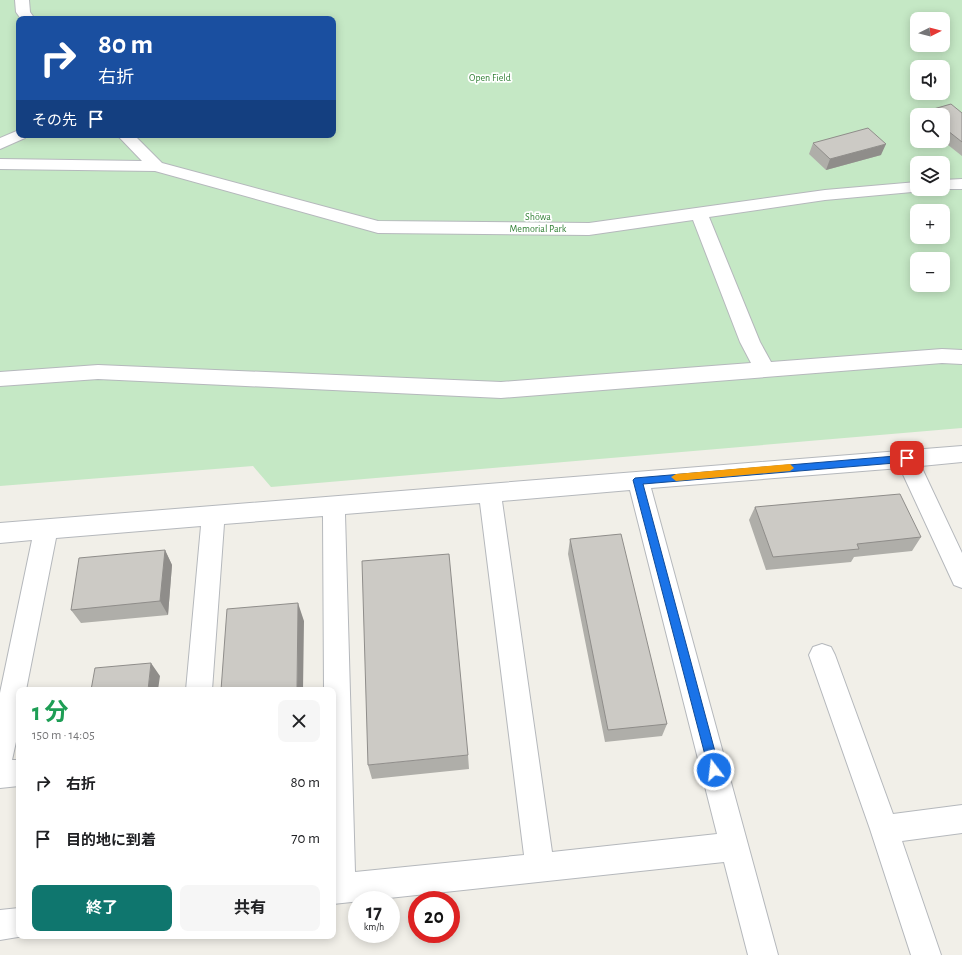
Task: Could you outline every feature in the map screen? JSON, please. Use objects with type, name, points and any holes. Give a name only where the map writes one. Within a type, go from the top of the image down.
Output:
[{"type":"street","points":[[22,0],[23,12],[26,16]]},
{"type":"street","points":[[0,144],[16,136]]},
{"type":"street","points":[[128,138],[156,166]]},
{"type":"street","points":[[0,164],[156,166],[378,227],[588,229],[825,195],[910,189]]},
{"type":"street","points":[[950,185],[962,184]]},
{"type":"street","points":[[699,213],[716,252],[726,282],[750,342],[765,370]]},
{"type":"street","points":[[0,379],[98,372],[501,390],[942,356],[962,357]]},
{"type":"street","points":[[0,533],[962,454]]},
{"type":"street","points":[[907,458],[959,565]]},
{"type":"street","points":[[638,480],[763,955]]},
{"type":"street","points":[[490,493],[540,867]]},
{"type":"street","points":[[334,506],[335,687]]},
{"type":"street","points":[[199,687],[213,516]]},
{"type":"street","points":[[0,756],[46,530]]},
{"type":"street","points":[[822,655],[884,829],[926,955]]},
{"type":"street","points":[[336,761],[337,889],[734,847]]},
{"type":"street","points":[[0,775],[16,773]]},
{"type":"street","points":[[884,829],[962,819]]},
{"type":"street","points":[[0,925],[16,923]]},
{"type":"green space","name":"Shōwa Memorial Park","points":[[0,0],[962,0],[962,428],[271,487],[253,466],[0,486]]},
{"type":"building","points":[[951,104],[962,113],[962,142],[950,133],[950,108],[937,108]]},
{"type":"building","points":[[868,128],[886,144],[830,159],[813,143]]},
{"type":"building","points":[[900,494],[921,537],[857,544],[859,549],[773,557],[755,507]]},
{"type":"building","points":[[621,534],[667,724],[608,730],[570,539]]},
{"type":"building","points":[[165,550],[160,601],[71,610],[79,558]]},
{"type":"building","points":[[449,554],[468,755],[368,765],[362,561]]},
{"type":"building","points":[[298,603],[297,687],[221,687],[227,609]]},
{"type":"building","points":[[151,663],[148,687],[92,687],[95,668]]},
{"type":"slow traffic","points":[[676,477],[790,468]]},
{"type":"route","points":[[714,770],[638,480],[907,458]]},
{"type":"park label","name":"Open Field","points":[[490,77]]}]
